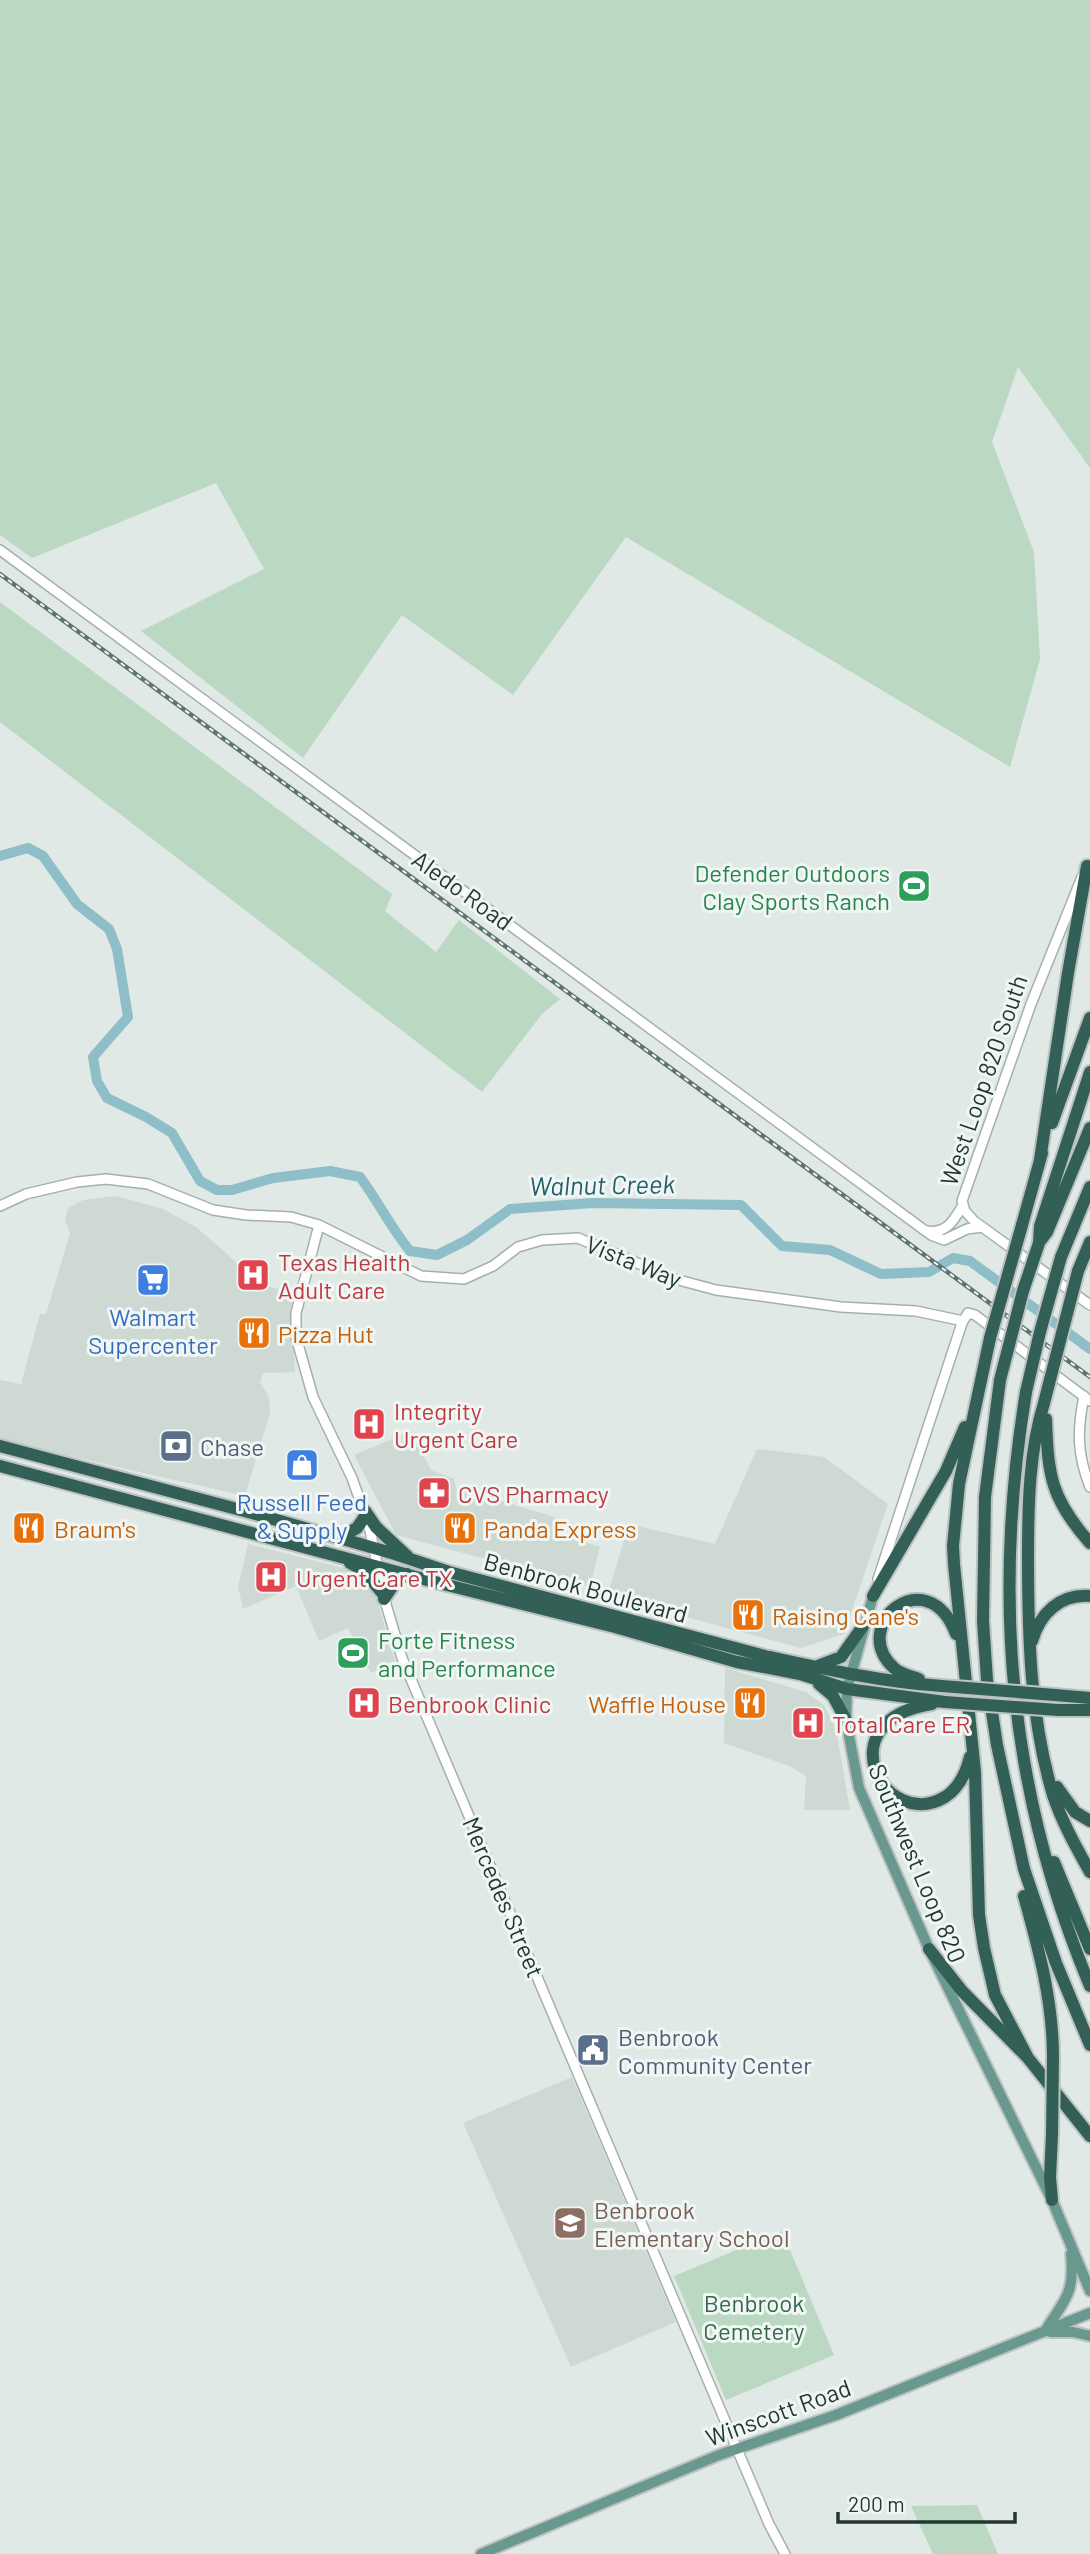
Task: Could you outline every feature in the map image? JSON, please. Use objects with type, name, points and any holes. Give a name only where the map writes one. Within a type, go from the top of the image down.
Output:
[{"type":"highway","points":[[1040,1160],[1068,973],[1089,861]]},
{"type":"highway","points":[[1028,2059],[995,1994],[979,1915],[977,1803],[955,1578],[954,1535],[959,1484],[990,1338],[1040,1160],[1090,1018]]},
{"type":"highway","points":[[1039,1244],[1040,1226],[1090,1072]]},
{"type":"highway","points":[[1090,1128],[1047,1232],[1039,1244],[1023,1291],[1000,1380],[985,1487],[982,1578],[987,1680],[997,1745],[1033,1898],[1090,2045]]},
{"type":"highway","points":[[1090,1187],[1061,1257],[1026,1392],[1012,1497],[1008,1605],[1015,1693],[1027,1779],[1052,1883],[1090,1986]]},
{"type":"highway","points":[[1090,1241],[1078,1271],[1044,1403],[1029,1492],[1029,1651],[1041,1748],[1064,1825],[1090,1872]]},
{"type":"highway","points":[[873,1596],[959,1447],[978,1391]]},
{"type":"highway","points":[[1044,1403],[1052,1484],[1060,1505],[1090,1543]]},
{"type":"highway","name":"Benbrook Boulevard","points":[[0,1446],[374,1548],[737,1662],[800,1675],[847,1689],[944,1702],[1090,1710]]},
{"type":"highway","name":"Benbrook Boulevard","points":[[0,1466],[407,1574],[814,1667],[939,1685],[1090,1699]]},
{"type":"highway","points":[[339,1538],[357,1528],[365,1513],[376,1527],[411,1559]]},
{"type":"highway","points":[[334,1554],[363,1570],[384,1597],[394,1584],[407,1574]]},
{"type":"highway","points":[[1029,1651],[1035,1630],[1047,1612],[1065,1599],[1078,1595],[1090,1596]]},
{"type":"highway","points":[[939,1685],[895,1669],[885,1657],[879,1641],[887,1614],[897,1605],[908,1601],[933,1602],[948,1616],[962,1646]]},
{"type":"highway","points":[[814,1667],[841,1657],[863,1626]]},
{"type":"highway","points":[[800,1675],[824,1687],[839,1704],[846,1720]]},
{"type":"highway","points":[[1061,1695],[1090,1689]]},
{"type":"highway","points":[[944,1702],[911,1707],[896,1714],[881,1727],[872,1758],[877,1775],[891,1792],[910,1803],[923,1805],[937,1802],[960,1783],[967,1771],[972,1747]]},
{"type":"highway","points":[[1063,1710],[1090,1718]]},
{"type":"highway","points":[[997,1745],[993,1756],[1011,1849],[1047,1986],[1053,2034],[1050,2178],[1052,2200]]},
{"type":"highway","points":[[1041,1748],[1067,1804],[1090,1821]]},
{"type":"highway","points":[[1027,1779],[1037,1794],[1054,1863],[1090,1949]]},
{"type":"highway","points":[[929,1949],[962,1991],[1028,2059],[1090,2136]]},
{"type":"main road","name":"Southwest Loop 820","points":[[873,1596],[847,1689],[846,1720],[859,1788],[929,1949],[1052,2200],[1090,2291]]},
{"type":"main road","points":[[1044,2332],[1070,2292],[1073,2278],[1069,2241]]},
{"type":"main road","name":"Winscott Road","points":[[481,2554],[737,2449],[836,2415],[1090,2313]]},
{"type":"main road","points":[[1044,2332],[1073,2332],[1090,2336]]},
{"type":"street","name":"Aledo Road","points":[[0,550],[925,1231]]},
{"type":"street","name":"West Loop 820 South","points":[[1089,861],[1071,900],[1027,1015],[963,1196],[963,1205],[967,1214],[982,1227],[1090,1305]]},
{"type":"street","name":"Vista Way","points":[[0,1206],[26,1194],[77,1182],[106,1179],[148,1184],[213,1210],[290,1217],[319,1225],[421,1276],[464,1279],[493,1266],[518,1247],[542,1240],[578,1238],[675,1279],[716,1290],[841,1307],[966,1317]]},
{"type":"street","points":[[925,1231],[934,1232],[946,1228],[954,1221],[963,1205]]},
{"type":"street","name":"Mercedes Street","points":[[319,1225],[296,1313],[296,1337],[313,1397],[365,1513],[393,1630],[415,1694],[542,1986],[769,2524],[785,2554]]},
{"type":"street","points":[[925,1231],[944,1240],[967,1229],[982,1227]]},
{"type":"street","points":[[966,1317],[975,1315],[1087,1399],[1078,1428],[1080,1455],[1090,1487]]},
{"type":"street","name":"Southwest Loop 820","points":[[873,1596],[966,1317]]},
{"type":"shaded area","points":[[116,1196],[163,1209],[196,1227],[235,1261],[247,1283],[291,1291],[295,1372],[263,1373],[260,1382],[269,1397],[270,1413],[245,1496],[0,1440],[0,1380],[21,1384],[40,1314],[46,1314],[70,1233],[65,1221],[68,1208],[83,1200]]},
{"type":"shaded area","points":[[411,1431],[431,1470],[454,1479],[456,1488],[555,1517],[554,1531],[600,1547],[590,1587],[396,1535],[354,1455]]},
{"type":"shaded area","points":[[757,1449],[824,1457],[888,1504],[844,1634],[801,1648],[607,1596],[629,1524],[715,1544]]},
{"type":"shaded area","points":[[248,1544],[360,1572],[375,1593],[398,1672],[380,1680],[376,1671],[371,1673],[348,1628],[319,1641],[296,1586],[243,1609],[238,1587]]},
{"type":"shaded area","points":[[725,1668],[806,1692],[824,1705],[836,1729],[850,1810],[804,1810],[806,1776],[789,1766],[724,1743]]},
{"type":"shaded area","name":"Benbrook Elementary School","points":[[572,2077],[676,2322],[571,2367],[463,2123]]},
{"type":"green space","points":[[0,0],[1090,0],[1090,468],[1018,367],[992,442],[1034,552],[1040,659],[1010,767],[626,537],[513,695],[402,615],[303,758],[141,631],[264,569],[216,483],[32,558],[0,535]]},
{"type":"green space","points":[[0,602],[392,894],[385,911],[436,952],[459,920],[560,999],[542,1014],[482,1092],[0,722]]},
{"type":"green space","name":"Benbrook Cemetery","points":[[782,2231],[834,2355],[726,2400],[674,2276]]},
{"type":"green space","points":[[977,2505],[998,2554],[933,2554],[911,2506]]},
{"type":"waterway","name":"Walnut Creek","points":[[0,856],[28,848],[43,856],[77,904],[109,929],[117,949],[128,1017],[93,1057],[97,1081],[107,1098],[172,1133],[200,1181],[217,1190],[232,1190],[273,1178],[330,1171],[360,1177],[410,1251],[437,1255],[467,1240],[510,1209],[592,1203],[741,1205],[782,1246],[830,1250],[881,1274],[929,1272],[953,1258],[970,1261],[1090,1349]]},
{"type":"railway","points":[[0,574],[1090,1377]]},
{"type":"place","name":"Defender Outdoors Clay Sports Ranch","points":[[914,886]]},
{"type":"place","name":"Texas Health Adult Care","points":[[253,1275]]},
{"type":"place","name":"Walmart Supercenter","points":[[153,1280]]},
{"type":"place","name":"Pizza Hut","points":[[254,1333]]},
{"type":"place","name":"Integrity Urgent Care","points":[[369,1424]]},
{"type":"place","name":"Chase","points":[[176,1446]]},
{"type":"place","name":"Russell Feed & Supply","points":[[302,1465]]},
{"type":"place","name":"CVS Pharmacy","points":[[434,1493]]},
{"type":"place","name":"Braum's","points":[[29,1528]]},
{"type":"place","name":"Panda Express","points":[[460,1528]]},
{"type":"place","name":"Urgent Care TX","points":[[271,1577]]},
{"type":"place","name":"Raising Cane's","points":[[748,1615]]},
{"type":"place","name":"Forte Fitness and Performance","points":[[353,1653]]},
{"type":"place","name":"Benbrook Clinic","points":[[364,1703]]},
{"type":"place","name":"Waffle House","points":[[750,1703]]},
{"type":"place","name":"Total Care ER","points":[[808,1723]]},
{"type":"place","name":"Benbrook Community Center","points":[[593,2050]]},
{"type":"place","name":"Benbrook Elementary School","points":[[570,2223]]}]
